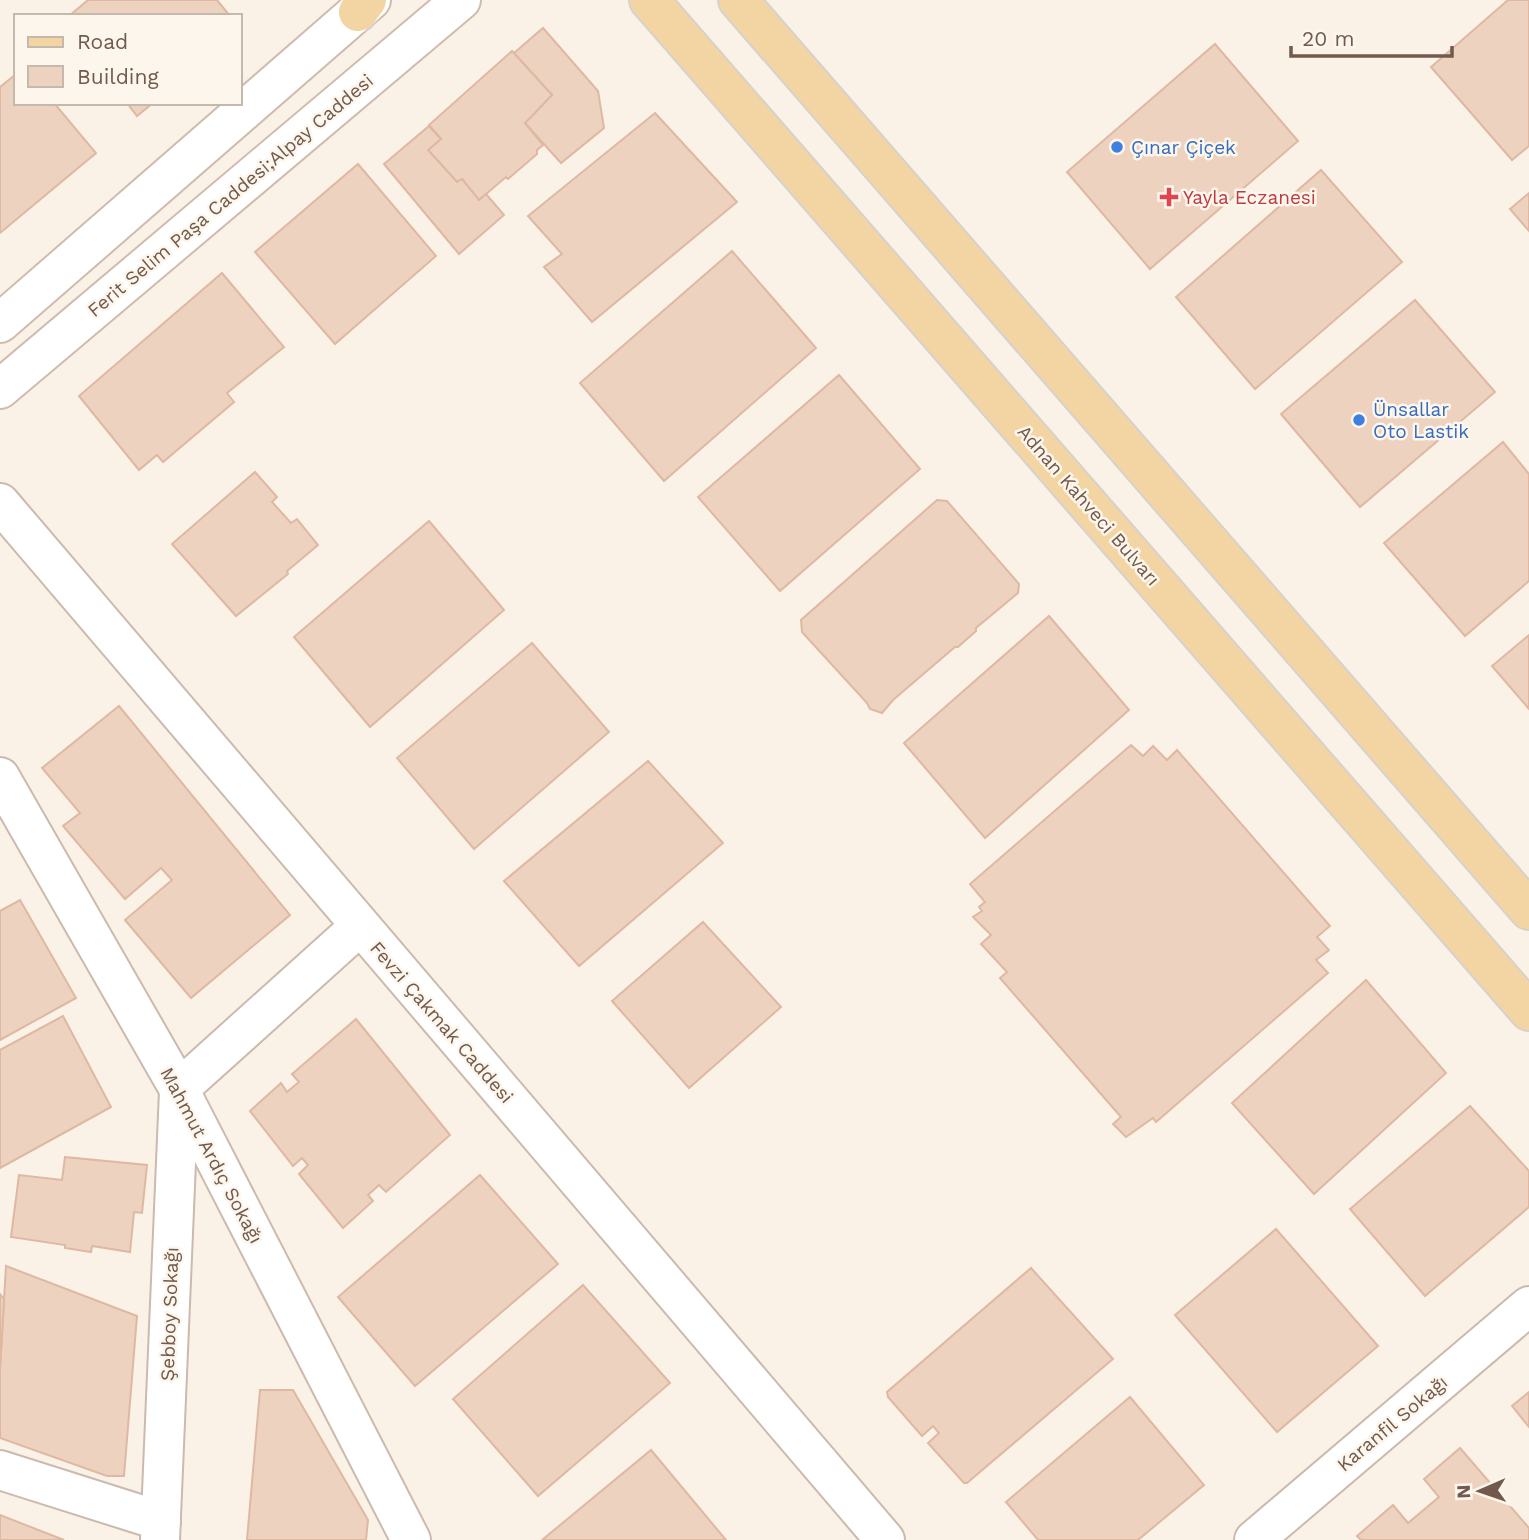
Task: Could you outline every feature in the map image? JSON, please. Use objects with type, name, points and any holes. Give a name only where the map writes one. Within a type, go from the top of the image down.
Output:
[{"type":"main road","name":"Adnan Kahveci Bulvarı","points":[[649,0],[1529,1011]]},
{"type":"main road","points":[[738,0],[1529,910]]},
{"type":"main road","points":[[773,0],[860,141]]},
{"type":"street","name":"Ferit Selim Paşa Caddesi;Alpay Caddesi","points":[[0,389],[461,0]]},
{"type":"street","points":[[0,323],[365,4]]},
{"type":"street","name":"Fevzi Çakmak Caddesi","points":[[0,503],[885,1540]]},
{"type":"street","name":"Mahmut Ardıç Sokağı","points":[[0,777],[179,1089],[411,1540]]},
{"type":"street","points":[[179,1089],[360,926]]},
{"type":"street","name":"Şebboy Sokağı","points":[[160,1530],[179,1089]]},
{"type":"street","name":"Karanfil Sokağı","points":[[1254,1540],[1529,1306]]},
{"type":"street","points":[[0,1470],[160,1530]]},
{"type":"building","points":[[88,0],[217,0],[228,14],[71,14]]},
{"type":"building","points":[[1508,0],[1529,0],[1529,146],[1512,160],[1431,67]]},
{"type":"building","points":[[543,28],[598,91],[604,128],[561,163],[525,123],[552,95],[514,53]]},
{"type":"building","points":[[1215,44],[1298,141],[1150,269],[1067,172]]},
{"type":"building","points":[[512,51],[552,95],[525,123],[543,145],[537,150],[537,154],[508,179],[506,177],[479,200],[462,179],[457,182],[428,150],[441,139],[429,125]]},
{"type":"building","points":[[14,76],[14,105],[56,105],[96,153],[0,233],[0,87]]},
{"type":"building","points":[[129,105],[151,105],[137,116]]},
{"type":"building","points":[[655,113],[737,202],[592,322],[544,267],[562,254],[528,216]]},
{"type":"building","points":[[429,126],[441,139],[428,150],[457,182],[462,179],[479,200],[486,194],[504,215],[459,254],[384,164]]},
{"type":"building","points":[[358,164],[436,256],[335,344],[255,252]]},
{"type":"building","points":[[1321,170],[1402,262],[1255,389],[1176,297]]},
{"type":"building","points":[[1529,193],[1529,231],[1510,209]]},
{"type":"building","points":[[732,251],[816,348],[664,481],[580,383]]},
{"type":"building","points":[[222,273],[284,347],[227,393],[234,402],[163,462],[157,455],[139,470],[79,396]]},
{"type":"building","points":[[1415,300],[1495,392],[1360,507],[1281,414]]},
{"type":"building","points":[[839,375],[920,469],[780,591],[698,497]]},
{"type":"building","points":[[1503,442],[1529,474],[1529,581],[1465,636],[1384,543]]},
{"type":"building","points":[[255,472],[277,497],[272,502],[291,523],[297,519],[318,545],[287,571],[288,574],[236,616],[172,544]]},
{"type":"building","points":[[937,500],[947,501],[1019,584],[1018,593],[893,700],[882,713],[870,709],[802,632],[801,620]]},
{"type":"building","points":[[429,521],[504,610],[370,727],[294,637]]},
{"type":"building","points":[[1049,616],[1129,710],[985,838],[904,743]]},
{"type":"building","points":[[1529,635],[1529,709],[1492,666]]},
{"type":"building","points":[[532,643],[609,732],[474,849],[397,758]]},
{"type":"building","points":[[119,706],[290,915],[191,998],[125,920],[172,880],[161,868],[125,899],[63,826],[80,813],[42,768]]},
{"type":"building","points":[[1131,745],[1143,756],[1153,746],[1167,760],[1177,750],[1330,926],[1317,937],[1329,950],[1316,960],[1328,973],[1156,1122],[1153,1118],[1126,1137],[1113,1124],[1121,1117],[1000,978],[1007,972],[981,944],[991,935],[973,917],[982,911],[979,907],[985,902],[970,884]]},
{"type":"building","points":[[648,761],[723,843],[579,966],[504,881]]},
{"type":"building","points":[[20,900],[76,998],[0,1040],[0,911]]},
{"type":"building","points":[[703,922],[781,1007],[689,1088],[612,1001]]},
{"type":"building","points":[[1366,980],[1446,1073],[1314,1194],[1232,1103]]},
{"type":"building","points":[[63,1016],[111,1107],[0,1168],[0,1050]]},
{"type":"building","points":[[356,1019],[450,1135],[386,1192],[379,1185],[368,1195],[373,1201],[343,1228],[299,1174],[308,1165],[302,1158],[293,1166],[250,1111],[281,1083],[287,1092],[299,1082],[292,1074]]},
{"type":"building","points":[[1470,1106],[1529,1171],[1529,1207],[1425,1296],[1350,1209]]},
{"type":"building","points":[[65,1157],[147,1165],[142,1213],[134,1212],[130,1252],[92,1246],[91,1252],[11,1237],[19,1175],[62,1180]]},
{"type":"building","points":[[480,1175],[558,1264],[415,1386],[338,1297]]},
{"type":"building","points":[[1276,1229],[1378,1346],[1277,1432],[1175,1315]]},
{"type":"building","points":[[6,1266],[137,1316],[124,1476],[107,1476],[0,1438],[0,1368]]},
{"type":"building","points":[[1031,1268],[1113,1359],[964,1483],[928,1443],[939,1433],[933,1426],[922,1436],[888,1397],[887,1392]]},
{"type":"building","points":[[583,1285],[670,1383],[538,1496],[453,1399]]},
{"type":"building","points":[[0,1294],[4,1299],[0,1368]]},
{"type":"building","points":[[260,1390],[293,1390],[368,1520],[366,1540],[247,1540]]},
{"type":"building","points":[[1529,1392],[1529,1427],[1512,1406]]},
{"type":"building","points":[[1130,1397],[1204,1485],[1138,1540],[1038,1540],[1006,1502]]},
{"type":"building","points":[[1460,1448],[1529,1528],[1529,1540],[1361,1540],[1357,1536],[1393,1505],[1408,1523],[1439,1497],[1424,1479]]},
{"type":"building","points":[[651,1450],[726,1540],[542,1540]]},
{"type":"building","points":[[0,1515],[64,1540],[0,1540]]},
{"type":"place","name":"Çınar Çiçek","points":[[1117,147]]},
{"type":"place","name":"Yayla Eczanesi","points":[[1169,197]]},
{"type":"place","name":"Ünsallar Oto Lastik","points":[[1359,420]]}]
